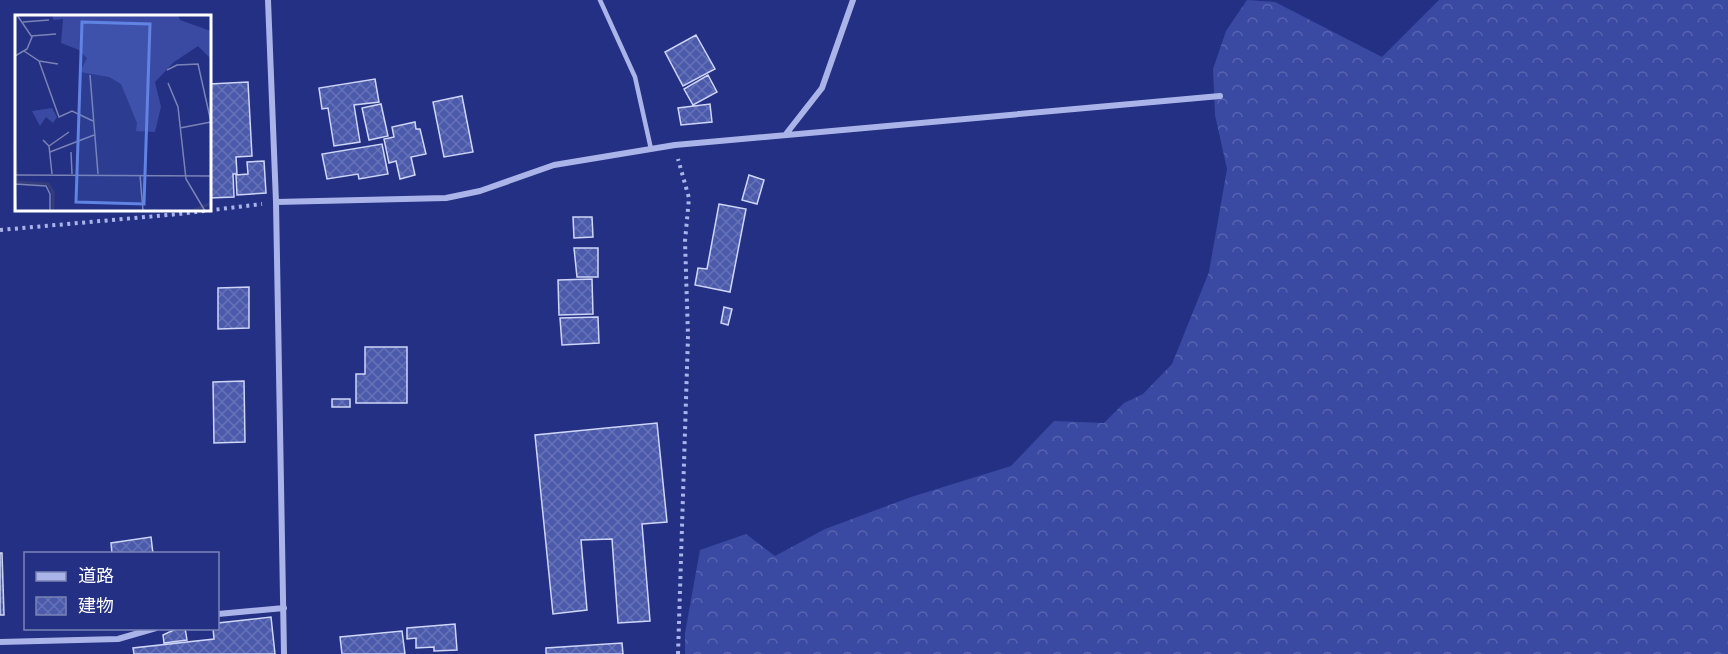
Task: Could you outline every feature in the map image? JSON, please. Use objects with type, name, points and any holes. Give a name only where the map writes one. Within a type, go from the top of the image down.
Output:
[{"type":"street","points":[[268,0],[276,202],[284,654]]},
{"type":"street","points":[[786,134],[822,88],[853,0]]},
{"type":"street","points":[[276,202],[446,198],[480,191],[554,165],[675,145],[1220,96]]},
{"type":"street","points":[[219,614],[284,608]]},
{"type":"street","points":[[0,642],[118,639],[149,630]]},
{"type":"lane","points":[[600,0],[635,77],[651,149]]},
{"type":"path","points":[[675,145],[689,198],[685,241],[688,336],[678,654]]},
{"type":"path","points":[[212,210],[276,202]]},
{"type":"path","points":[[0,230],[195,212]]},
{"type":"green space","points":[[1247,0],[1275,2],[1382,57],[1439,0],[1728,0],[1728,654],[685,654],[685,633],[700,550],[746,534],[775,556],[825,529],[911,497],[1011,466],[1054,421],[1104,423],[1124,403],[1143,394],[1172,364],[1209,272],[1227,169],[1215,115],[1213,69],[1226,31]]},
{"type":"building","points":[[696,35],[715,69],[683,86],[665,52]]},
{"type":"building","points":[[708,75],[717,92],[693,105],[684,89]]},
{"type":"building","points":[[375,79],[379,102],[354,105],[360,142],[334,146],[328,108],[322,109],[319,88]]},
{"type":"building","points":[[248,82],[252,156],[236,157],[237,174],[233,174],[234,197],[212,198],[212,84]]},
{"type":"building","points":[[462,96],[473,152],[444,157],[433,102]]},
{"type":"building","points":[[381,104],[388,136],[369,140],[362,108]]},
{"type":"building","points":[[710,104],[712,122],[681,125],[678,108]]},
{"type":"building","points":[[415,122],[416,129],[420,129],[426,154],[411,157],[415,175],[400,179],[396,161],[389,163],[384,139],[394,137],[392,127]]},
{"type":"building","points":[[382,144],[388,174],[359,179],[358,174],[327,179],[322,154]]},
{"type":"building","points":[[264,161],[266,193],[237,195],[236,175],[248,174],[247,162]]},
{"type":"building","points":[[749,175],[764,180],[757,204],[742,200]]},
{"type":"building","points":[[719,204],[746,209],[730,292],[695,285],[698,268],[707,269]]},
{"type":"building","points":[[573,217],[592,217],[593,237],[574,238]]},
{"type":"building","points":[[574,248],[598,248],[598,277],[577,277]]},
{"type":"building","points":[[592,279],[593,314],[559,315],[558,280]]},
{"type":"building","points":[[249,287],[249,328],[218,329],[218,288]]},
{"type":"building","points":[[724,307],[732,309],[728,325],[721,323]]},
{"type":"building","points":[[598,317],[599,343],[562,345],[560,318]]},
{"type":"building","points":[[365,347],[407,347],[407,403],[356,403],[356,374],[365,374]]},
{"type":"building","points":[[244,381],[245,442],[214,443],[213,382]]},
{"type":"building","points":[[332,399],[350,399],[350,407],[332,407]]},
{"type":"building","points":[[657,423],[667,522],[642,524],[650,621],[618,623],[612,539],[581,540],[587,610],[553,614],[535,435]]},
{"type":"building","points":[[151,537],[153,552],[112,552],[111,543]]},
{"type":"building","points":[[0,553],[2,553],[4,615],[0,615]]},
{"type":"building","points":[[271,617],[275,654],[134,654],[133,648],[214,639],[213,630],[219,630],[219,623]]},
{"type":"building","points":[[455,624],[457,650],[434,651],[434,647],[416,648],[416,638],[407,639],[407,628]]},
{"type":"building","points":[[174,630],[185,630],[187,640],[164,643],[163,635]]},
{"type":"building","points":[[402,631],[405,654],[342,654],[340,637]]},
{"type":"building","points":[[622,643],[623,654],[546,654],[546,648]]}]
